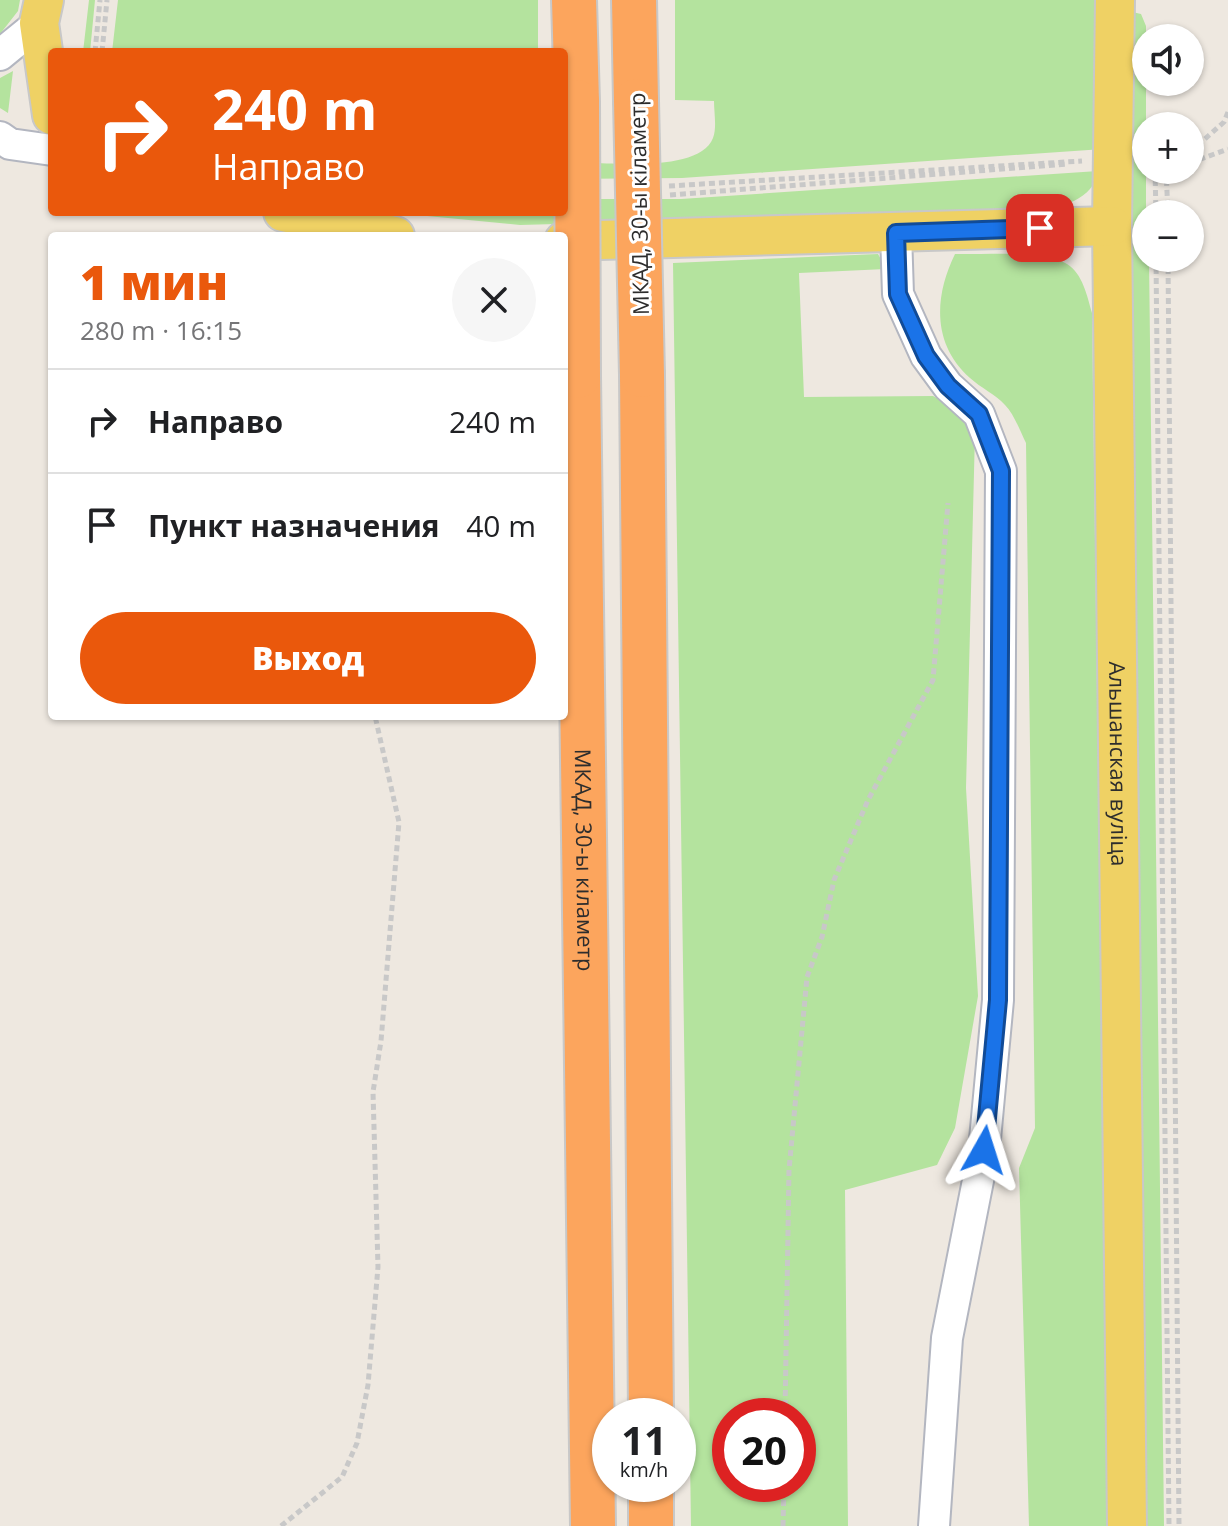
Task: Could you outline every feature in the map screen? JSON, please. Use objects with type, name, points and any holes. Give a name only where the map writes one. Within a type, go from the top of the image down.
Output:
[{"type":"highway","name":"МКАД, 30-ы кіламетр","points":[[574,0],[593,1526]]},
{"type":"highway","name":"МКАД, 30-ы кіламетр","points":[[634,0],[642,375],[651,1398]]},
{"type":"highway","points":[[651,1502],[651,1526]]},
{"type":"main road","name":"Альшанская вуліца","points":[[1115,0],[1112,226],[1127,1526]]},
{"type":"main road","points":[[41,11],[48,77]]},
{"type":"main road","points":[[302,216],[376,232]]},
{"type":"main road","points":[[568,241],[1112,226]]},
{"type":"lane","points":[[0,55],[41,11]]},
{"type":"lane","points":[[0,137],[10,144],[48,149]]},
{"type":"lane","points":[[896,233],[898,294],[926,356],[948,386],[979,414],[1001,471],[998,1000],[984,1150],[947,1338],[934,1526]]},
{"type":"path","points":[[95,48],[100,0]]},
{"type":"path","points":[[102,48],[107,0]]},
{"type":"path","points":[[1204,140],[1224,122],[1228,112]]},
{"type":"path","points":[[1204,158],[1228,149]]},
{"type":"path","points":[[655,195],[1042,169],[1091,160],[667,186]]},
{"type":"path","points":[[1156,272],[1169,1526]]},
{"type":"path","points":[[1168,272],[1179,1526]]},
{"type":"path","points":[[785,1398],[789,1170],[807,977],[822,937],[834,880],[868,800],[933,680],[948,503]]},
{"type":"path","points":[[281,1526],[342,1477],[357,1443],[368,1385],[378,1267],[373,1092],[383,1027],[399,822],[376,720]]},
{"type":"path","points":[[783,1526],[784,1502]]},
{"type":"green space","points":[[0,0],[20,0],[18,11],[0,34]]},
{"type":"green space","points":[[89,0],[95,0],[90,48],[83,48]]},
{"type":"green space","points":[[118,0],[538,0],[538,48],[112,48]]},
{"type":"green space","points":[[675,0],[1102,0],[1103,149],[682,178],[568,179],[568,161],[646,164],[668,162],[704,150],[713,138],[714,101],[675,100]]},
{"type":"green space","points":[[1128,11],[1141,14],[1145,24],[1132,24],[1132,96],[1146,96],[1146,112],[1132,112],[1132,184],[1146,184],[1146,200],[1132,200],[1132,272],[1149,272],[1164,1526],[1147,1526]]},
{"type":"green space","points":[[13,71],[8,113],[0,108],[0,78]]},
{"type":"green space","points":[[1098,171],[1095,181],[1083,196],[1065,205],[1035,211],[520,225],[427,216],[568,216],[568,199],[681,199]]},
{"type":"green space","points":[[878,254],[886,269],[799,273],[804,397],[933,396],[962,411],[975,433],[966,788],[978,996],[955,1128],[937,1165],[845,1190],[848,1526],[691,1526],[691,1502],[696,1502],[696,1398],[689,1398],[673,263]]},
{"type":"green space","points":[[955,254],[1013,254],[1056,259],[1077,273],[1092,313],[1108,1526],[1029,1526],[1019,1168],[1035,1128],[1026,443],[1008,409],[958,365],[943,335],[940,303]]},
{"type":"route","points":[[984,1150],[998,1000],[1001,471],[979,414],[948,386],[926,356],[898,294],[896,233],[1040,228]]}]
